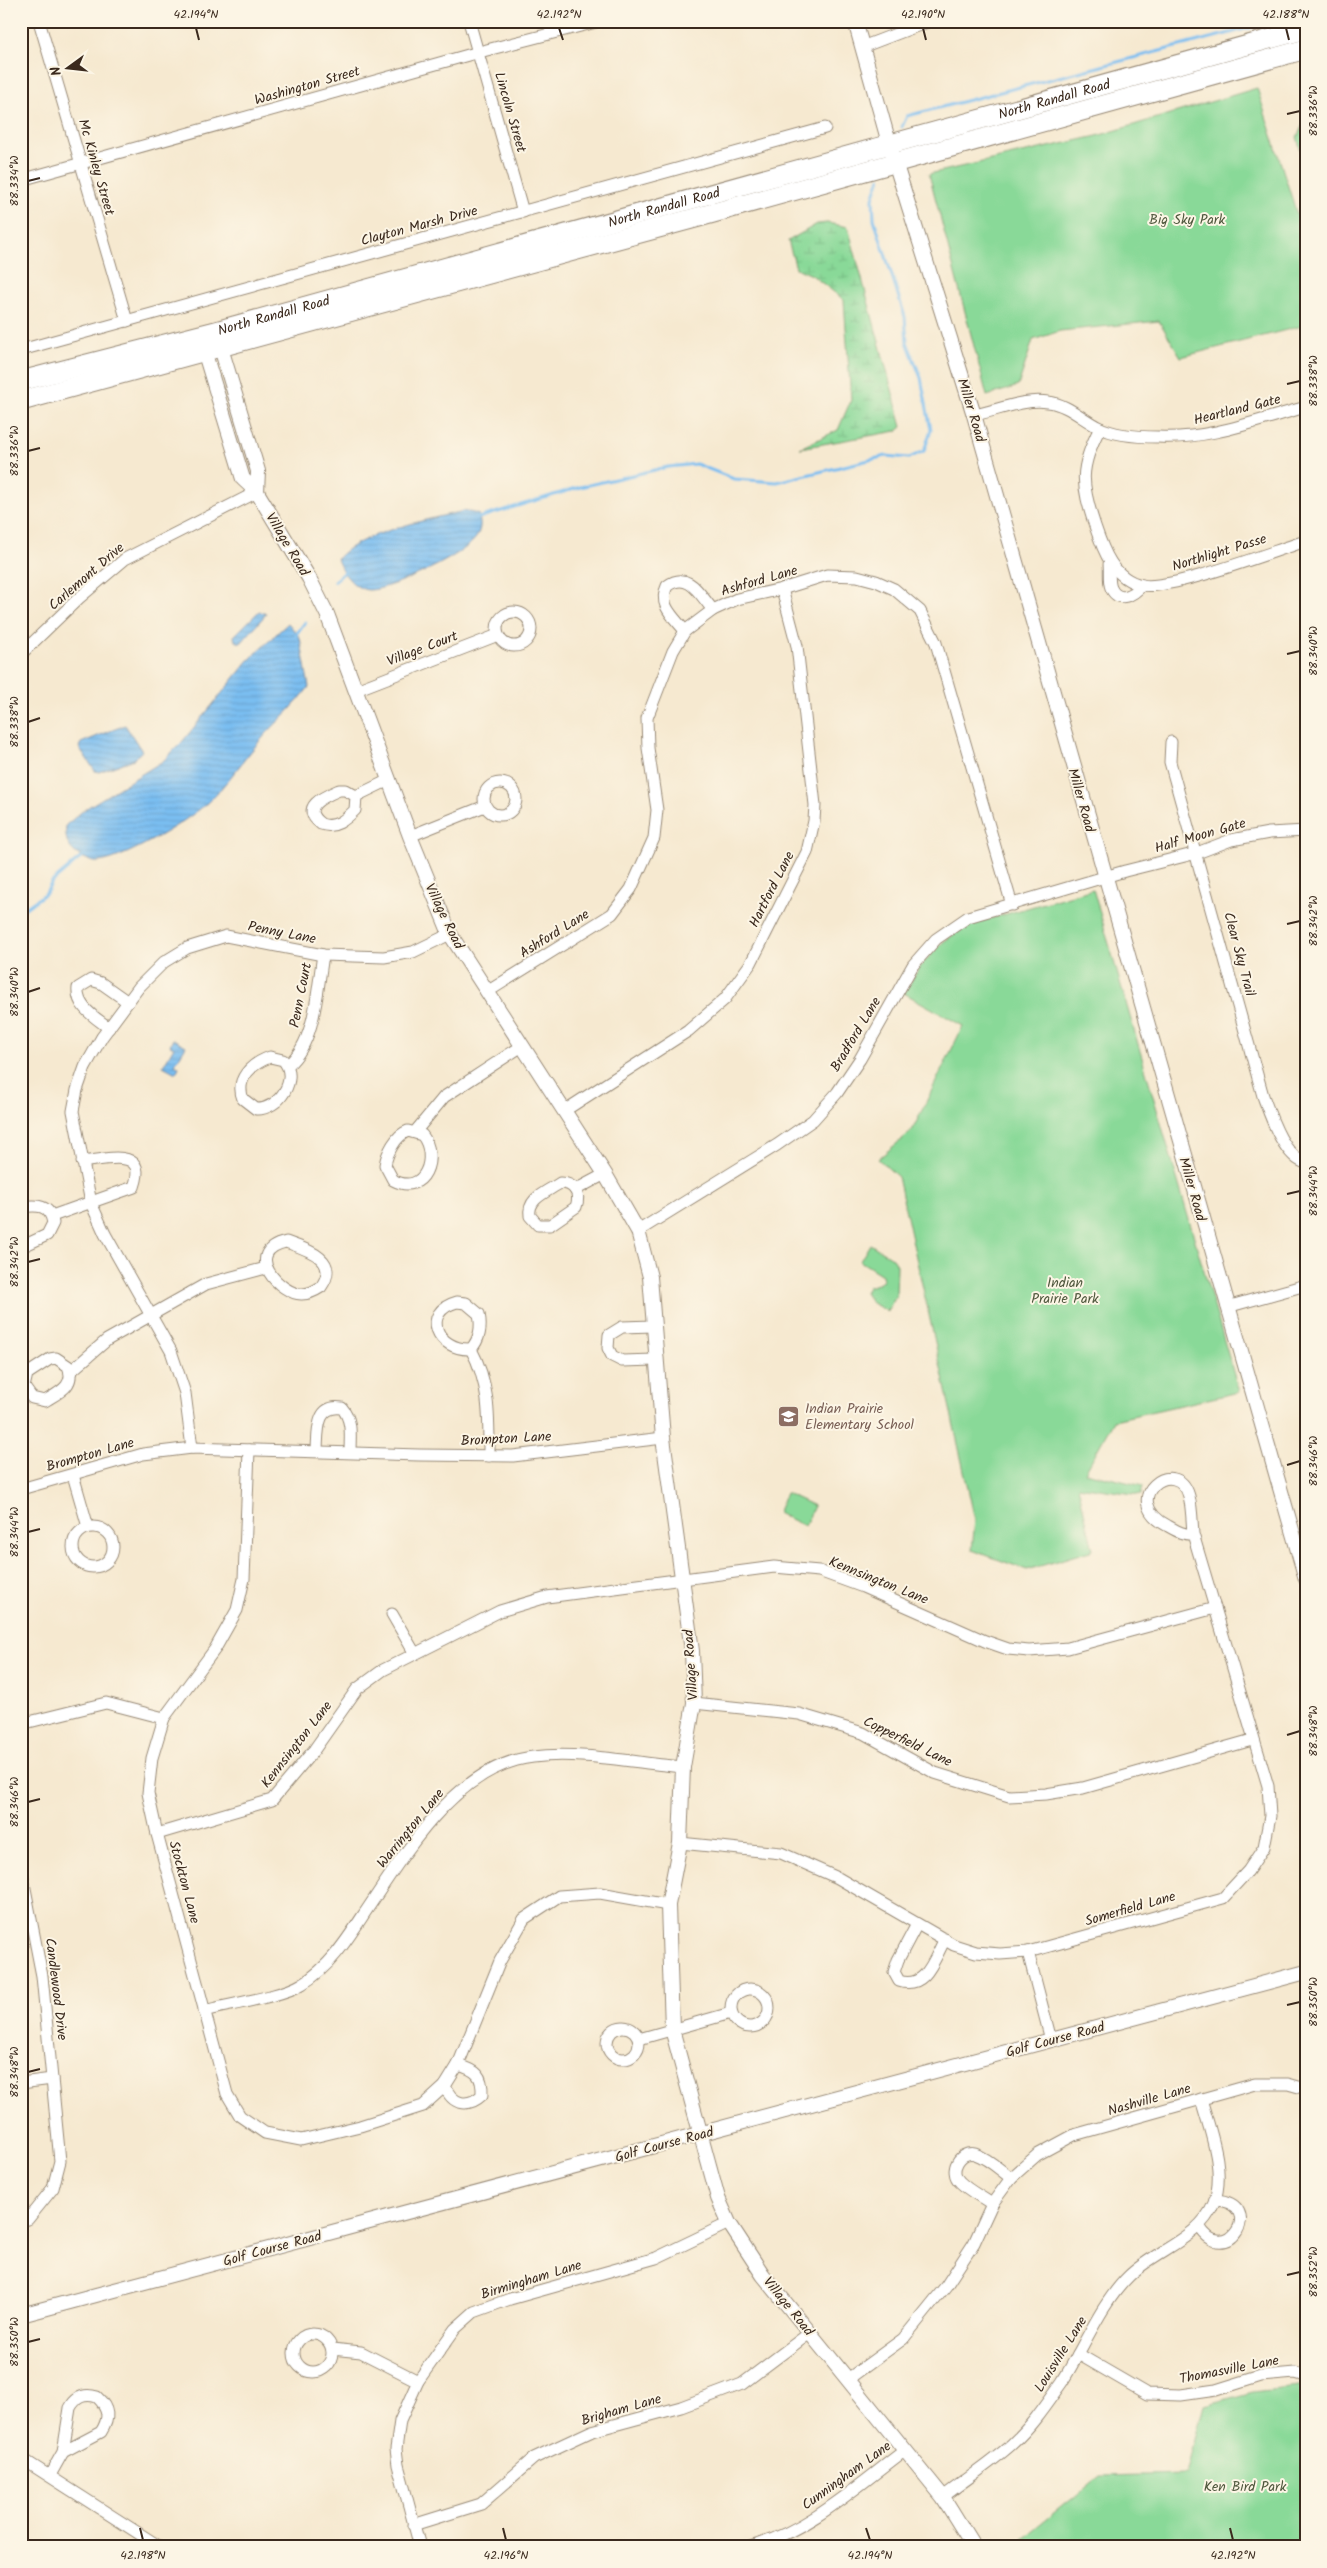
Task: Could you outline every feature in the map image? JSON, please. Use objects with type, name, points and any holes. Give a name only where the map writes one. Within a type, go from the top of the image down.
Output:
[{"type":"main road","name":"North Randall Road","points":[[21,401],[210,341],[889,143],[953,128],[1306,28]]},
{"type":"main road","name":"North Randall Road","points":[[21,381],[210,341],[695,218],[895,161],[1306,49]]},
{"type":"street","name":"Mc Kinley Street","points":[[39,21],[127,321]]},
{"type":"street","name":"Lincoln Street","points":[[469,21],[523,212]]},
{"type":"street","name":"Washington Street","points":[[21,180],[479,52],[600,21]]},
{"type":"street","name":"Miller Road","points":[[855,21],[889,143],[974,414],[1104,878],[1306,1580]]},
{"type":"street","points":[[862,47],[930,21]]},
{"type":"street","name":"Clayton Marsh Drive","points":[[21,350],[825,128]]},
{"type":"street","name":"Village Road","points":[[210,341],[243,479],[257,492],[309,578],[327,614],[410,836],[450,934],[605,1174],[638,1231],[650,1277],[663,1438],[692,1650],[694,1703],[683,1767],[680,1843],[668,1906],[672,2030],[718,2198],[729,2223],[763,2275],[943,2497],[974,2547]]},
{"type":"street","name":"Heartland Gate","points":[[974,414],[1028,402],[1048,401],[1069,410],[1100,428],[1134,435],[1184,438],[1211,433],[1306,407]]},
{"type":"street","points":[[1100,428],[1087,454],[1084,480],[1092,518],[1110,564],[1110,585],[1116,594],[1124,598],[1130,596],[1142,585],[1126,578],[1110,564]]},
{"type":"street","name":"Carlemont Drive","points":[[21,654],[80,598],[125,559],[257,492]]},
{"type":"street","name":"Northlight Passe","points":[[1142,585],[1173,582],[1306,541]]},
{"type":"street","name":"Ashford Lane","points":[[487,992],[612,914],[631,889],[654,838],[657,810],[648,748],[647,718],[673,651],[685,631],[713,610],[737,600],[827,575],[857,576],[876,581],[894,589],[920,611],[936,644],[1012,905]]},
{"type":"street","points":[[685,631],[664,604],[663,595],[667,586],[681,580],[690,582],[713,610]]},
{"type":"street","name":"Hartford Lane","points":[[564,1110],[688,1031],[725,999],[751,963],[807,852],[814,821],[815,804],[797,646],[782,589]]},
{"type":"street","name":"Village Court","points":[[356,690],[498,635]]},
{"type":"street","name":"Clear Sky Trail","points":[[1171,742],[1170,762],[1266,1104],[1275,1128],[1287,1148],[1301,1162],[1306,1163]]},
{"type":"street","points":[[356,796],[389,780]]},
{"type":"street","points":[[410,836],[485,806]]},
{"type":"street","name":"Half Moon Gate","points":[[1104,878],[1197,853],[1231,840],[1259,834],[1306,831]]},
{"type":"street","name":"Bradford Lane","points":[[638,1231],[777,1145],[812,1120],[837,1093],[860,1059],[913,965],[936,939],[968,917],[1104,878]]},
{"type":"street","name":"Penny Lane","points":[[192,1448],[184,1393],[171,1351],[105,1234],[92,1203],[82,1162],[73,1111],[77,1090],[85,1067],[108,1028],[128,1002],[164,962],[188,948],[226,936],[322,955],[384,957],[413,952],[450,934]]},
{"type":"street","name":"Penn Court","points":[[288,1065],[297,1058],[309,1034],[322,955]]},
{"type":"street","points":[[108,1028],[82,1006],[77,996],[78,988],[91,980],[101,983],[128,1002]]},
{"type":"street","points":[[415,1132],[426,1141],[427,1170],[417,1182],[400,1184],[388,1174],[386,1157],[402,1133],[415,1132],[444,1097],[522,1046]]},
{"type":"street","name":"Penn Court","points":[[277,1057],[288,1065],[290,1078],[278,1101],[272,1106],[256,1109],[243,1099],[240,1091],[244,1075],[264,1059],[277,1057]]},
{"type":"street","points":[[52,1216],[134,1187],[137,1177],[136,1168],[131,1160],[124,1157],[82,1162]]},
{"type":"street","points":[[575,1190],[605,1174]]},
{"type":"street","points":[[21,1207],[43,1206],[52,1216],[51,1229],[47,1235],[21,1247]]},
{"type":"street","points":[[286,1242],[317,1253],[326,1266],[327,1274],[321,1287],[302,1294],[295,1293],[276,1280],[266,1268],[265,1261],[272,1248],[286,1242]]},
{"type":"street","points":[[70,1372],[107,1340],[206,1284],[266,1268]]},
{"type":"street","points":[[1227,1307],[1306,1285]]},
{"type":"street","points":[[466,1303],[479,1314],[480,1332],[477,1343],[471,1349],[460,1350],[438,1335],[437,1318],[448,1304],[466,1303]]},
{"type":"street","points":[[653,1326],[622,1328],[609,1335],[608,1340],[612,1356],[622,1361],[656,1360]]},
{"type":"street","points":[[471,1349],[481,1367],[488,1398],[489,1456]]},
{"type":"street","points":[[316,1450],[320,1418],[324,1410],[334,1406],[342,1408],[348,1415],[350,1452]]},
{"type":"street","name":"Brompton Lane","points":[[21,1489],[143,1454],[192,1448],[513,1456],[663,1438]]},
{"type":"street","name":"Stockton Lane","points":[[249,1450],[244,1579],[237,1610],[215,1648],[164,1718],[152,1758],[148,1793],[157,1834],[227,2094],[240,2116],[265,2133],[301,2140],[360,2126],[423,2106],[445,2086],[458,2065],[500,1961],[524,1919],[559,1896],[600,1893],[668,1906]]},
{"type":"street","points":[[73,1475],[88,1527]]},
{"type":"street","name":"Somerfield Lane","points":[[680,1843],[781,1853],[838,1878],[945,1939],[976,1952],[1000,1954],[1028,1952],[1223,1898],[1248,1871],[1264,1847],[1270,1816],[1268,1786],[1252,1740],[1193,1534],[1188,1494],[1180,1482],[1170,1479],[1159,1481],[1152,1486],[1148,1492],[1148,1502],[1159,1522],[1184,1535],[1193,1534]]},
{"type":"street","name":"Kennsington Lane","points":[[157,1834],[272,1800],[314,1750],[357,1689],[383,1670],[414,1652],[500,1611],[548,1597],[774,1567],[819,1571],[863,1587],[985,1641],[1008,1649],[1029,1651],[1068,1648],[1215,1608]]},
{"type":"street","points":[[392,1614],[414,1652]]},
{"type":"street","points":[[21,1724],[106,1703],[164,1718]]},
{"type":"street","name":"Copperfield Lane","points":[[694,1703],[799,1714],[863,1733],[935,1773],[1008,1796],[1046,1794],[1083,1788],[1252,1740]]},
{"type":"street","name":"Warrington Lane","points":[[204,2011],[301,1985],[326,1965],[347,1940],[387,1880],[449,1799],[498,1766],[532,1757],[559,1756],[683,1767]]},
{"type":"street","name":"Candlewood Drive","points":[[21,1868],[42,1976],[60,2161],[52,2188],[28,2219],[21,2221]]},
{"type":"street","points":[[918,1924],[898,1960],[894,1972],[899,1981],[915,1983],[923,1979],[945,1939]]},
{"type":"street","points":[[1028,1952],[1051,2040]]},
{"type":"street","name":"Golf Course Road","points":[[21,2315],[1306,1972]]},
{"type":"street","points":[[639,2039],[731,2013]]},
{"type":"street","points":[[445,2086],[449,2096],[456,2102],[465,2104],[475,2101],[482,2095],[480,2078],[476,2071],[458,2065]]},
{"type":"street","points":[[21,2084],[52,2079]]},
{"type":"street","name":"Nashville Lane","points":[[848,2379],[903,2339],[946,2286],[974,2243],[992,2204],[1011,2178],[1037,2155],[1074,2135],[1255,2084],[1288,2084],[1306,2089]]},
{"type":"street","name":"Louisville Lane","points":[[943,2497],[1012,2444],[1028,2428],[1063,2380],[1127,2277],[1142,2264],[1199,2226],[1209,2214],[1215,2200],[1218,2173],[1202,2100]]},
{"type":"street","points":[[992,2204],[959,2182],[955,2175],[956,2164],[962,2156],[972,2153],[983,2157],[1011,2178]]},
{"type":"street","points":[[1199,2226],[1205,2236],[1214,2241],[1225,2241],[1235,2236],[1240,2226],[1238,2210],[1235,2206],[1224,2200],[1215,2200]]},
{"type":"street","name":"Birmingham Lane","points":[[420,2547],[413,2525],[396,2449],[400,2421],[418,2381],[455,2329],[474,2312],[510,2299],[656,2258],[729,2223]]},
{"type":"street","name":"Brigham Lane","points":[[413,2525],[481,2504],[534,2458],[592,2431],[680,2407],[742,2384],[810,2332]]},
{"type":"street","points":[[332,2350],[361,2352],[418,2381]]},
{"type":"street","name":"Thomasville Lane","points":[[1078,2354],[1147,2394],[1181,2395],[1216,2390],[1261,2376],[1295,2373],[1306,2376]]},
{"type":"street","points":[[50,2475],[63,2452],[70,2408],[73,2402],[79,2397],[86,2395],[97,2397],[104,2405],[108,2415],[101,2432],[63,2452]]},
{"type":"street","name":"Cunningham Lane","points":[[750,2547],[768,2542],[815,2518],[904,2451]]},
{"type":"street","points":[[21,2458],[160,2547]]},
{"type":"green space","name":"Big Sky Park","points":[[1257,88],[1306,243],[1306,325],[1181,357],[1159,321],[1060,331],[1033,340],[1018,386],[987,396],[929,174],[1097,136]]},
{"type":"green space","points":[[1306,119],[1306,168],[1297,137]]},
{"type":"green space","points":[[827,223],[848,227],[902,427],[897,431],[800,448],[838,430],[851,400],[844,300],[812,275],[796,268],[788,241],[817,224]]},
{"type":"green space","name":"Indian Prairie Park","points":[[1093,889],[1239,1392],[1114,1420],[1085,1472],[1143,1486],[1141,1495],[1078,1486],[1093,1550],[1027,1570],[972,1550],[975,1520],[898,1177],[878,1159],[912,1131],[963,1026],[904,993],[921,965],[943,942],[968,925]]},
{"type":"green space","points":[[870,1244],[894,1259],[897,1265],[896,1296],[887,1311],[872,1303],[865,1293],[868,1287],[883,1280],[882,1275],[860,1261]]},
{"type":"green space","points":[[786,1493],[814,1506],[805,1526],[777,1513]]},
{"type":"green space","name":"Ken Bird Park","points":[[1306,2386],[1306,2547],[1013,2547],[1100,2476],[1186,2474],[1204,2405],[1253,2392]]},
{"type":"water","points":[[464,511],[478,514],[480,528],[477,536],[459,552],[410,578],[379,588],[363,589],[349,579],[337,559],[347,550],[377,534]]},
{"type":"water","points":[[259,611],[266,614],[241,643],[235,641],[234,636]]},
{"type":"water","points":[[288,623],[300,638],[309,687],[258,743],[216,794],[199,810],[171,829],[136,849],[119,856],[105,861],[92,862],[74,852],[67,841],[66,825],[85,809],[163,761],[182,742],[249,660]]},
{"type":"water","points":[[125,725],[142,751],[134,759],[99,772],[95,771],[79,747],[81,743]]},
{"type":"water","points":[[173,1039],[186,1046],[175,1064],[179,1067],[176,1073],[163,1066],[174,1047],[170,1045]]},
{"type":"waterway","points":[[902,127],[907,116],[1277,21]]},
{"type":"waterway","points":[[475,519],[580,487],[668,467],[696,464],[734,479],[777,482],[886,456],[909,458],[924,451],[931,430],[921,378],[907,342],[905,317],[874,219],[873,198],[880,178]]},
{"type":"waterway","points":[[334,581],[347,570]]},
{"type":"waterway","points":[[295,636],[305,622]]},
{"type":"waterway","points":[[21,911],[46,893],[52,882],[85,854]]},
{"type":"place","name":"Indian Prairie Elementary School","points":[[789,1416]]}]
